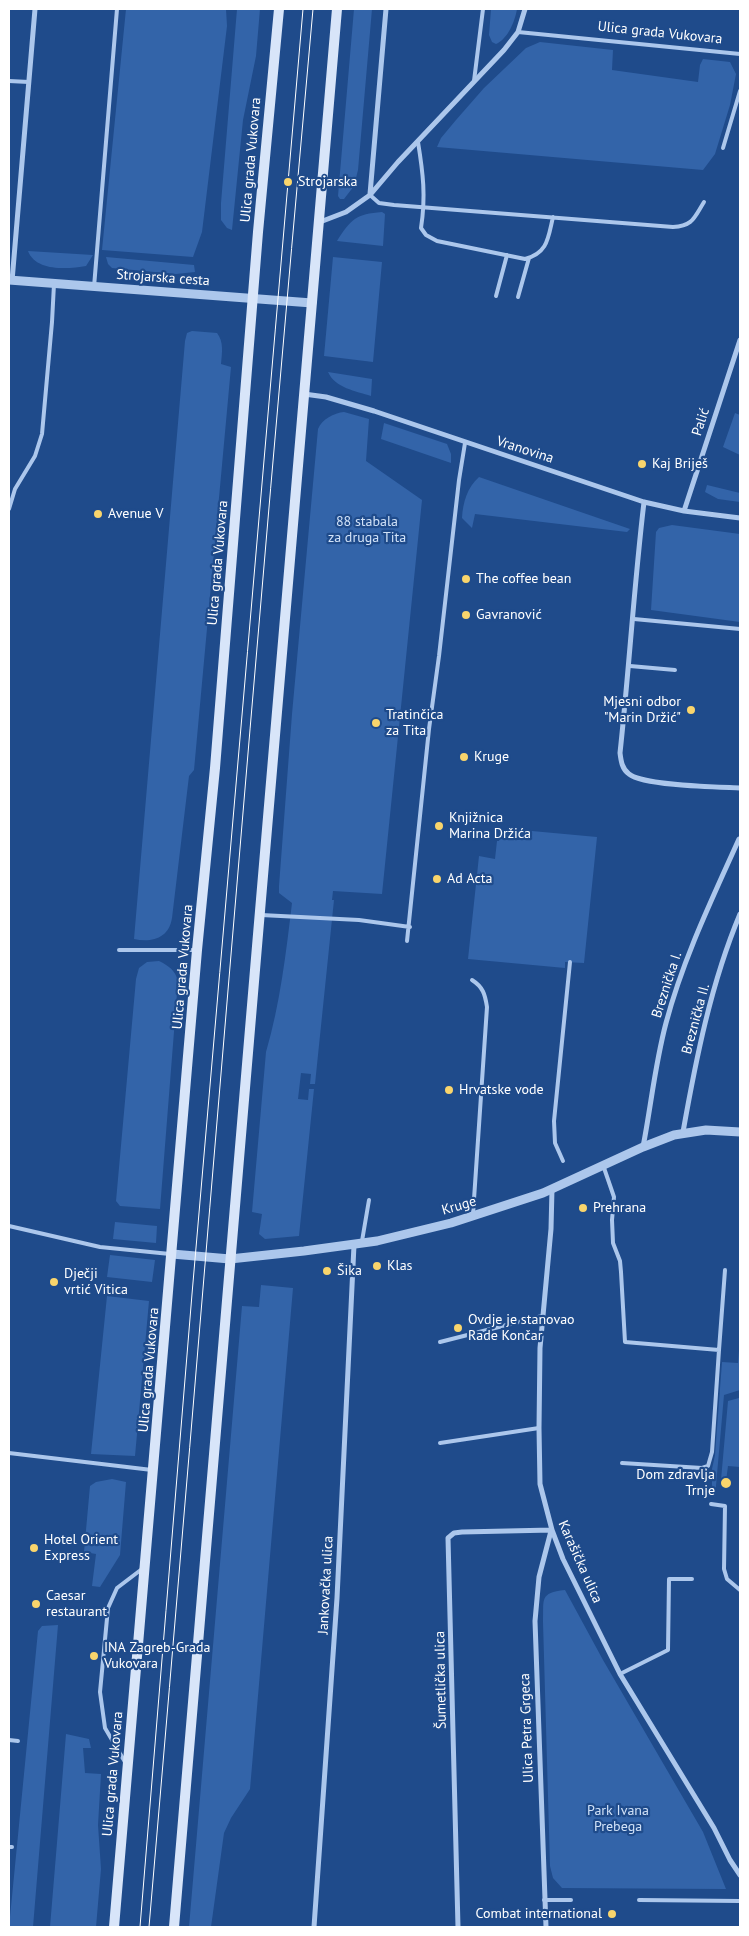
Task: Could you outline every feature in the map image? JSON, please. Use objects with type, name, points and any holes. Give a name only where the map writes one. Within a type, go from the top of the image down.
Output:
[{"type":"main road","name":"Ulica grada Vukovara","points":[[114,1927],[198,950],[216,768],[253,298],[279,9]]},
{"type":"main road","points":[[174,1927],[337,9]]},
{"type":"street","name":"Strojarska cesta","points":[[35,9],[11,281],[312,303]]},
{"type":"street","points":[[370,195],[386,9]]},
{"type":"street","points":[[319,222],[346,212],[370,195],[398,162],[504,50],[518,32],[525,9]]},
{"type":"street","name":"Palić","points":[[684,511],[740,340]]},
{"type":"street","name":"Vranovina","points":[[304,394],[326,397],[374,411],[644,502],[684,511],[740,518]]},
{"type":"street","points":[[644,502],[630,666],[620,754],[624,769],[630,775],[645,781],[740,788]]},
{"type":"street","name":"Breznička I.","points":[[643,1147],[661,1042],[671,1006],[697,933],[739,840]]},
{"type":"street","name":"Breznička II.","points":[[683,1132],[703,1035],[726,952],[740,914]]},
{"type":"street","name":"Kruge","points":[[172,1254],[230,1259],[358,1244],[472,1217],[552,1189],[643,1147],[683,1132],[706,1130],[740,1132]]},
{"type":"street","name":"Karašička ulica","points":[[552,1189],[551,1229],[542,1316],[539,1382],[540,1484],[552,1530],[563,1559],[620,1674],[714,1828],[740,1875]]},
{"type":"street","name":"Jankovačka ulica","points":[[314,1927],[337,1598],[358,1244]]},
{"type":"street","name":"Ulica Petra Grgeca","points":[[546,1927],[535,1621],[539,1576],[552,1530]]},
{"type":"street","name":"Šumetlička ulica","points":[[458,1927],[448,1538],[454,1533],[462,1532],[552,1530]]},
{"type":"lane","points":[[94,286],[116,9]]},
{"type":"lane","points":[[474,80],[483,9]]},
{"type":"lane","name":"Ulica grada Vukovara","points":[[518,32],[740,54]]},
{"type":"lane","points":[[9,81],[29,82]]},
{"type":"lane","points":[[723,148],[740,91]]},
{"type":"lane","points":[[418,142],[425,182],[421,228],[426,235],[437,241],[529,258],[538,255],[547,243],[553,217]]},
{"type":"lane","points":[[370,195],[379,203],[673,227],[684,226],[694,218],[704,202]]},
{"type":"lane","points":[[496,296],[507,255]]},
{"type":"lane","points":[[518,296],[529,258]]},
{"type":"lane","points":[[9,509],[15,490],[36,456],[42,434],[54,284]]},
{"type":"lane","points":[[407,941],[410,927],[429,729],[465,443]]},
{"type":"lane","points":[[634,619],[664,620],[740,629]]},
{"type":"lane","points":[[630,666],[675,670]]},
{"type":"lane","points":[[261,914],[359,920],[410,927]]},
{"type":"lane","points":[[119,950],[198,950]]},
{"type":"lane","points":[[563,1161],[555,1143],[554,1121],[570,962]]},
{"type":"lane","points":[[472,980],[481,986],[485,994],[487,1008],[472,1217]]},
{"type":"lane","points":[[603,1165],[614,1196],[613,1243],[620,1261],[625,1342],[719,1350]]},
{"type":"lane","points":[[358,1244],[369,1200]]},
{"type":"lane","points":[[9,1226],[100,1247],[172,1254]]},
{"type":"lane","points":[[622,1463],[702,1468],[708,1466],[712,1452],[726,1270]]},
{"type":"lane","points":[[440,1342],[542,1316]]},
{"type":"lane","points":[[440,1443],[539,1428]]},
{"type":"lane","points":[[9,1453],[154,1470]]},
{"type":"lane","points":[[711,1504],[725,1506],[724,1569],[727,1580],[740,1590]]},
{"type":"lane","points":[[127,1765],[105,1728],[100,1692],[108,1608],[117,1588],[146,1566]]},
{"type":"lane","points":[[620,1674],[668,1650],[669,1579],[692,1579]]},
{"type":"lane","points":[[9,1740],[18,1741]]},
{"type":"lane","points":[[544,1900],[570,1900]]},
{"type":"lane","points":[[639,1900],[740,1901]]},
{"type":"green space","points":[[126,9],[226,9],[227,26],[202,232],[193,257],[102,250]]},
{"type":"green space","points":[[237,9],[260,9],[256,56],[243,120],[232,230],[227,228],[221,220],[221,203]]},
{"type":"green space","points":[[354,9],[372,9],[358,170],[354,186],[344,199],[340,199],[338,196]]},
{"type":"green space","points":[[491,9],[517,9],[513,24],[507,34],[496,44],[492,42],[489,35]]},
{"type":"green space","points":[[540,42],[613,50],[612,70],[698,82],[700,65],[703,59],[730,62],[736,74],[730,105],[715,154],[703,170],[437,147],[441,138],[484,88],[526,48]]},
{"type":"green space","points":[[382,212],[385,214],[383,246],[337,241],[346,227],[355,219],[366,214]]},
{"type":"green space","points":[[28,251],[93,255],[86,266],[62,268],[45,266],[38,263]]},
{"type":"green space","points":[[106,257],[194,265],[195,272],[176,274],[112,268],[108,264]]},
{"type":"green space","points":[[333,257],[382,262],[373,362],[324,356]]},
{"type":"green space","points":[[192,331],[217,333],[222,344],[221,364],[231,367],[194,770],[189,776],[172,918],[167,930],[159,937],[141,940],[134,939],[185,341],[187,333]]},
{"type":"green space","points":[[328,372],[372,379],[371,396],[341,385]]},
{"type":"green space","name":"88 stabala za druga Tita","points":[[344,412],[369,419],[366,461],[422,500],[382,894],[333,891],[332,900],[334,900],[315,1084],[310,1084],[311,1074],[301,1073],[298,1099],[308,1100],[309,1089],[314,1089],[299,1236],[265,1239],[259,1234],[262,1214],[252,1212],[266,1052],[279,997],[292,903],[279,893],[279,886],[292,714],[318,429],[322,422],[329,417]]},
{"type":"green space","points":[[735,413],[740,415],[740,455],[723,447]]},
{"type":"green space","points":[[384,423],[447,444],[451,454],[451,463],[381,439]]},
{"type":"green space","points":[[479,477],[630,529],[627,532],[475,514],[472,528],[462,518],[469,491]]},
{"type":"green space","points":[[707,485],[740,493],[740,502],[718,499],[705,492]]},
{"type":"green space","points":[[672,525],[740,534],[740,622],[651,610],[656,532],[659,528]]},
{"type":"green space","points":[[521,830],[597,837],[584,963],[565,962],[565,968],[468,959],[479,856],[495,859],[497,841],[499,841],[500,837],[519,840]]},
{"type":"green space","points":[[159,961],[171,969],[178,981],[160,1209],[120,1206],[116,1201],[136,979],[139,968],[147,962]]},
{"type":"green space","points":[[115,1222],[157,1226],[156,1243],[113,1239]]},
{"type":"green space","points":[[110,1255],[155,1260],[152,1282],[107,1277]]},
{"type":"green space","points":[[261,1285],[293,1288],[250,1789],[231,1818],[224,1833],[211,1927],[189,1927],[242,1306],[259,1307]]},
{"type":"green space","points":[[107,1296],[149,1301],[135,1456],[91,1454]]},
{"type":"green space","points":[[740,1338],[740,1390],[724,1395],[715,1497],[712,1496],[712,1469],[715,1455],[722,1362],[738,1363]]},
{"type":"green space","points":[[739,1395],[740,1467],[728,1466],[726,1481],[721,1480],[728,1401],[739,1398]]},
{"type":"green space","points":[[112,1479],[126,1482],[120,1555],[100,1587],[92,1586],[96,1554],[84,1552],[90,1486],[96,1482]]},
{"type":"green space","name":"Park Ivana Prebega","points":[[565,1590],[603,1660],[703,1832],[726,1889],[562,1888],[553,1878],[550,1866],[543,1608],[547,1595]]},
{"type":"green space","points":[[58,1625],[33,1927],[9,1927],[38,1631],[42,1626]]},
{"type":"green space","points":[[66,1734],[89,1739],[91,1748],[83,1748],[85,1773],[101,1774],[98,1825],[101,1869],[96,1927],[50,1927]]},
{"type":"tram line","points":[[140,1927],[192,1294],[303,9]]},
{"type":"tram line","points":[[149,1927],[250,728],[313,9]]},
{"type":"place","name":"Strojarska","points":[[288,182]]},
{"type":"place","name":"Kaj Briješ","points":[[642,464]]},
{"type":"place","name":"Avenue V","points":[[98,514]]},
{"type":"place","name":"The coffee bean","points":[[466,579]]},
{"type":"place","name":"Gavranović","points":[[466,615]]},
{"type":"place","name":"Mjesni odbor \"Marin Držić\"","points":[[691,710]]},
{"type":"place","name":"Tratinčica za Tita","points":[[376,723]]},
{"type":"place","name":"Kruge","points":[[464,757]]},
{"type":"place","name":"Knjižnica Marina Držića","points":[[439,826]]},
{"type":"place","name":"Ad Acta","points":[[437,879]]},
{"type":"place","name":"Hrvatske vode","points":[[449,1090]]},
{"type":"place","name":"Prehrana","points":[[583,1208]]},
{"type":"place","name":"Klas","points":[[377,1266]]},
{"type":"place","name":"Šika","points":[[327,1271]]},
{"type":"place","name":"Dječji vrtić Vitica","points":[[54,1282]]},
{"type":"place","name":"Ovdje je stanovao Rade Končar","points":[[458,1328]]},
{"type":"place","name":"Dom zdravlja Trnje","points":[[726,1483]]},
{"type":"place","name":"Hotel Orient Express","points":[[34,1548]]},
{"type":"place","name":"Caesar restaurant","points":[[36,1604]]},
{"type":"place","name":"INA Zagreb-Grada Vukovara","points":[[94,1656]]},
{"type":"place","name":"Combat international","points":[[612,1914]]}]
